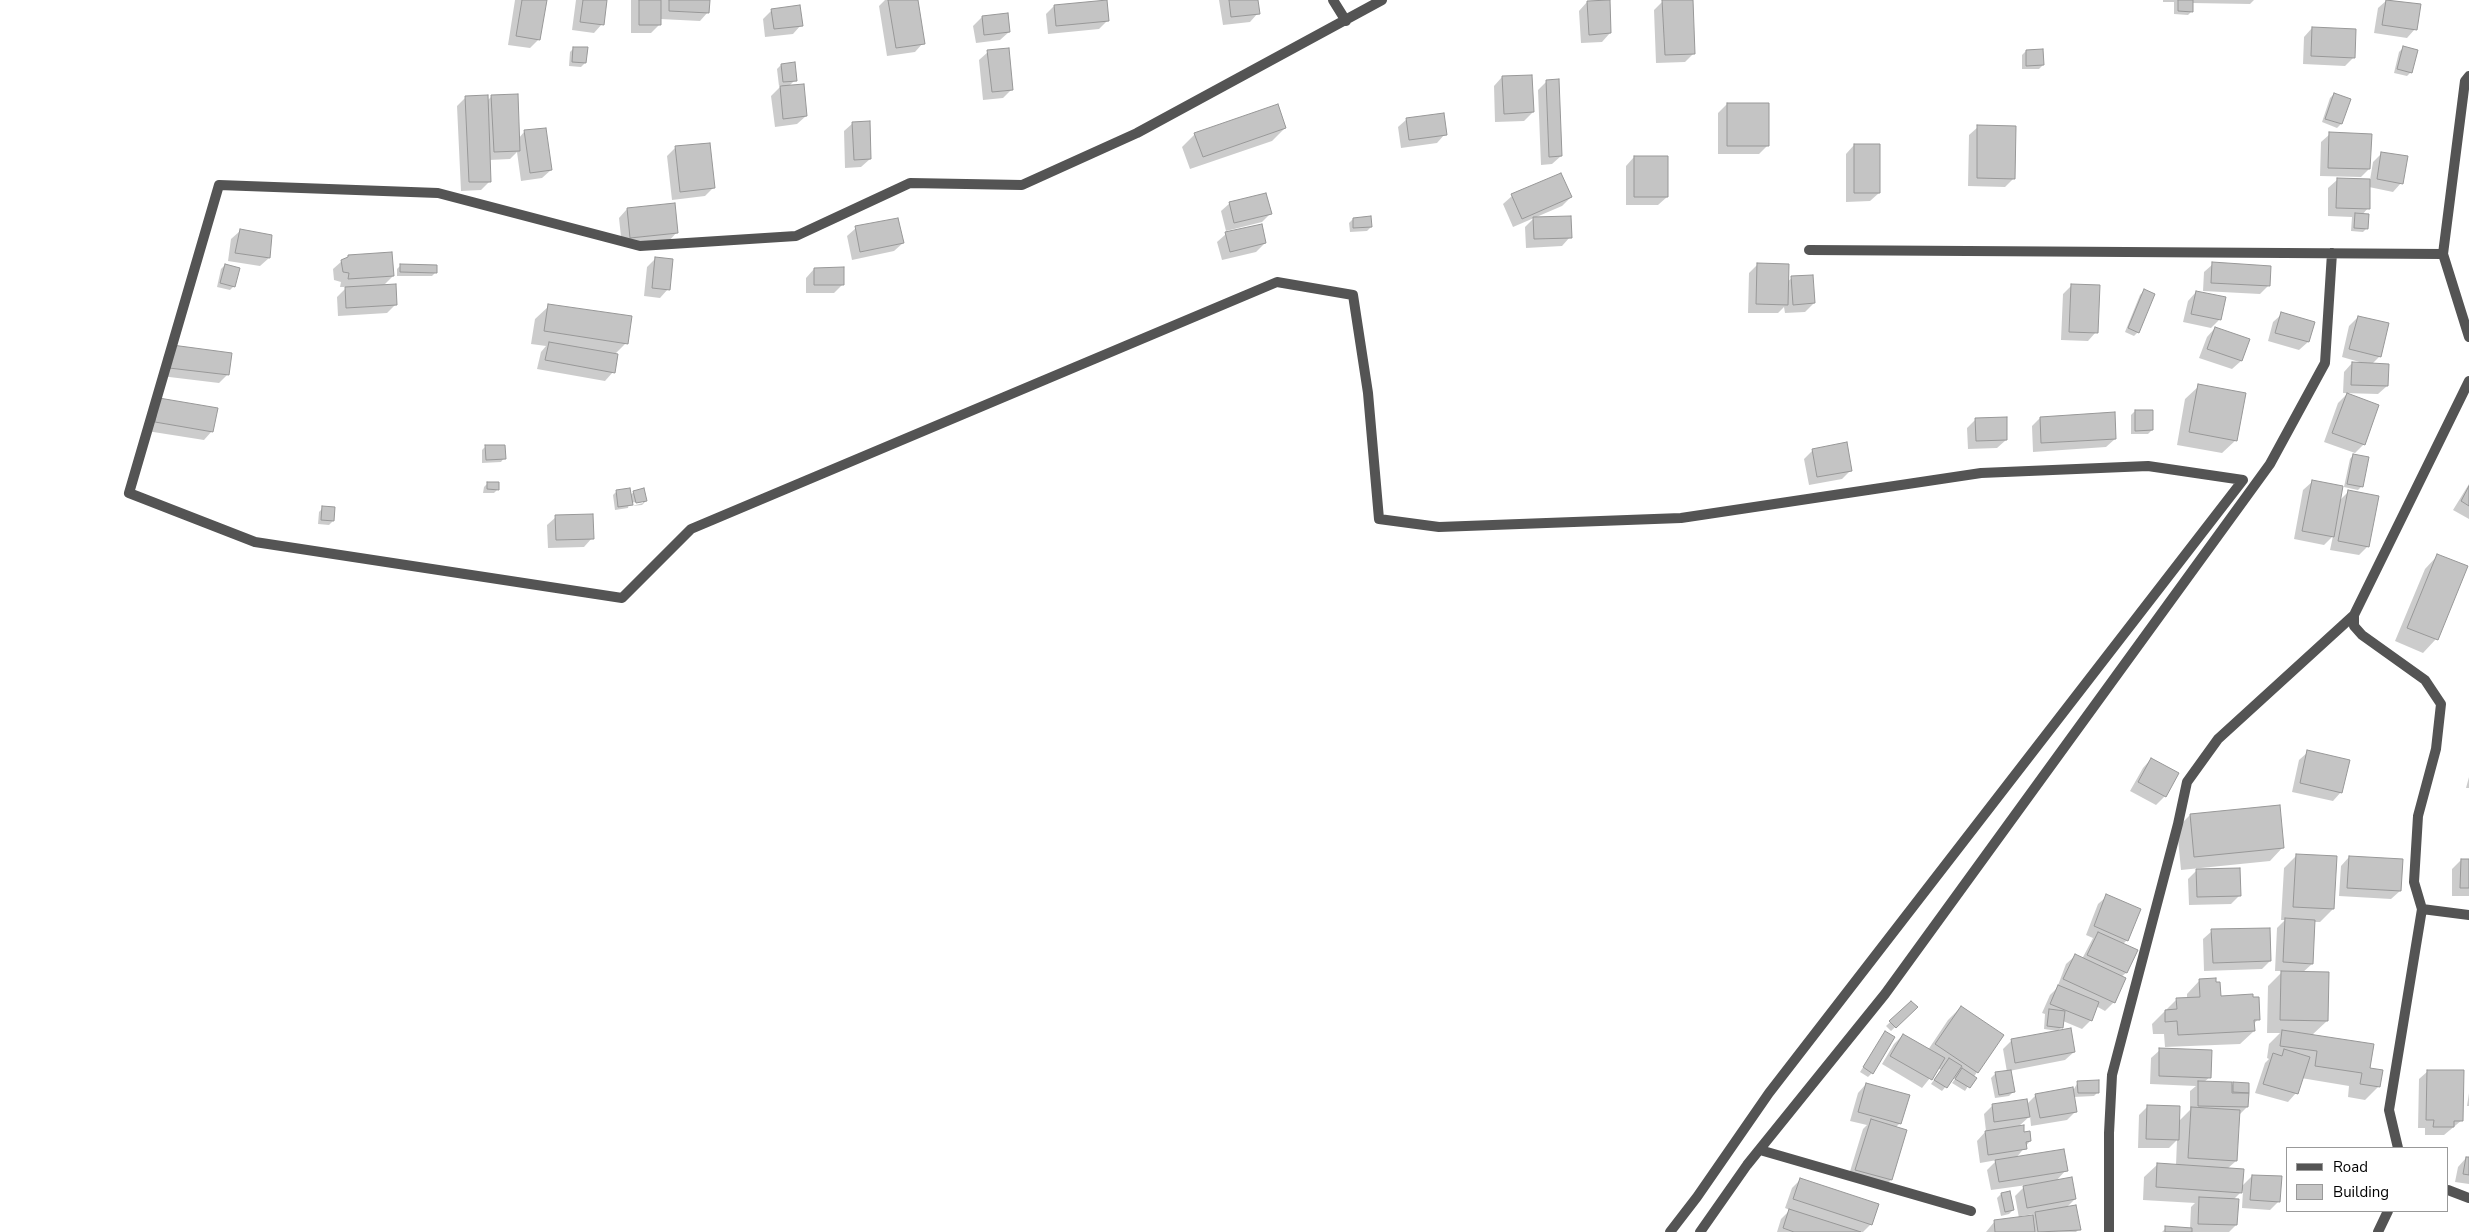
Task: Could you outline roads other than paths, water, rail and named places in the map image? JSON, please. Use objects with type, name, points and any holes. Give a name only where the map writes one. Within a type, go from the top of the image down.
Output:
[{"type":"street","points":[[1332,0],[1346,21]]},
{"type":"street","points":[[1382,0],[1137,133],[1022,185],[910,183],[796,236],[640,246],[438,193],[219,186],[129,494],[255,542],[622,598],[691,529],[1277,282],[1353,295],[1368,394],[1379,519],[1439,527],[1681,518],[1981,472],[2148,466],[2243,480],[1769,1093],[1697,1197],[1670,1232]]},
{"type":"street","points":[[2469,76],[2465,81],[2443,254],[2469,337]]},
{"type":"street","points":[[1809,250],[2443,254]]},
{"type":"street","points":[[1700,1232],[1760,1150],[1885,994],[2270,464],[2324,363],[2332,253]]},
{"type":"street","points":[[2109,1232],[2109,1132],[2112,1075],[2187,782],[2218,739],[2354,615],[2469,381]]},
{"type":"street","points":[[2354,615],[2354,626],[2362,635],[2426,680],[2441,704],[2436,749],[2418,816],[2414,882],[2422,909],[2389,1110],[2398,1147]]},
{"type":"street","points":[[2422,909],[2469,915]]},
{"type":"street","points":[[1760,1150],[1971,1211]]},
{"type":"street","points":[[2449,1190],[2469,1198]]},
{"type":"street","points":[[2378,1232],[2388,1212]]}]
